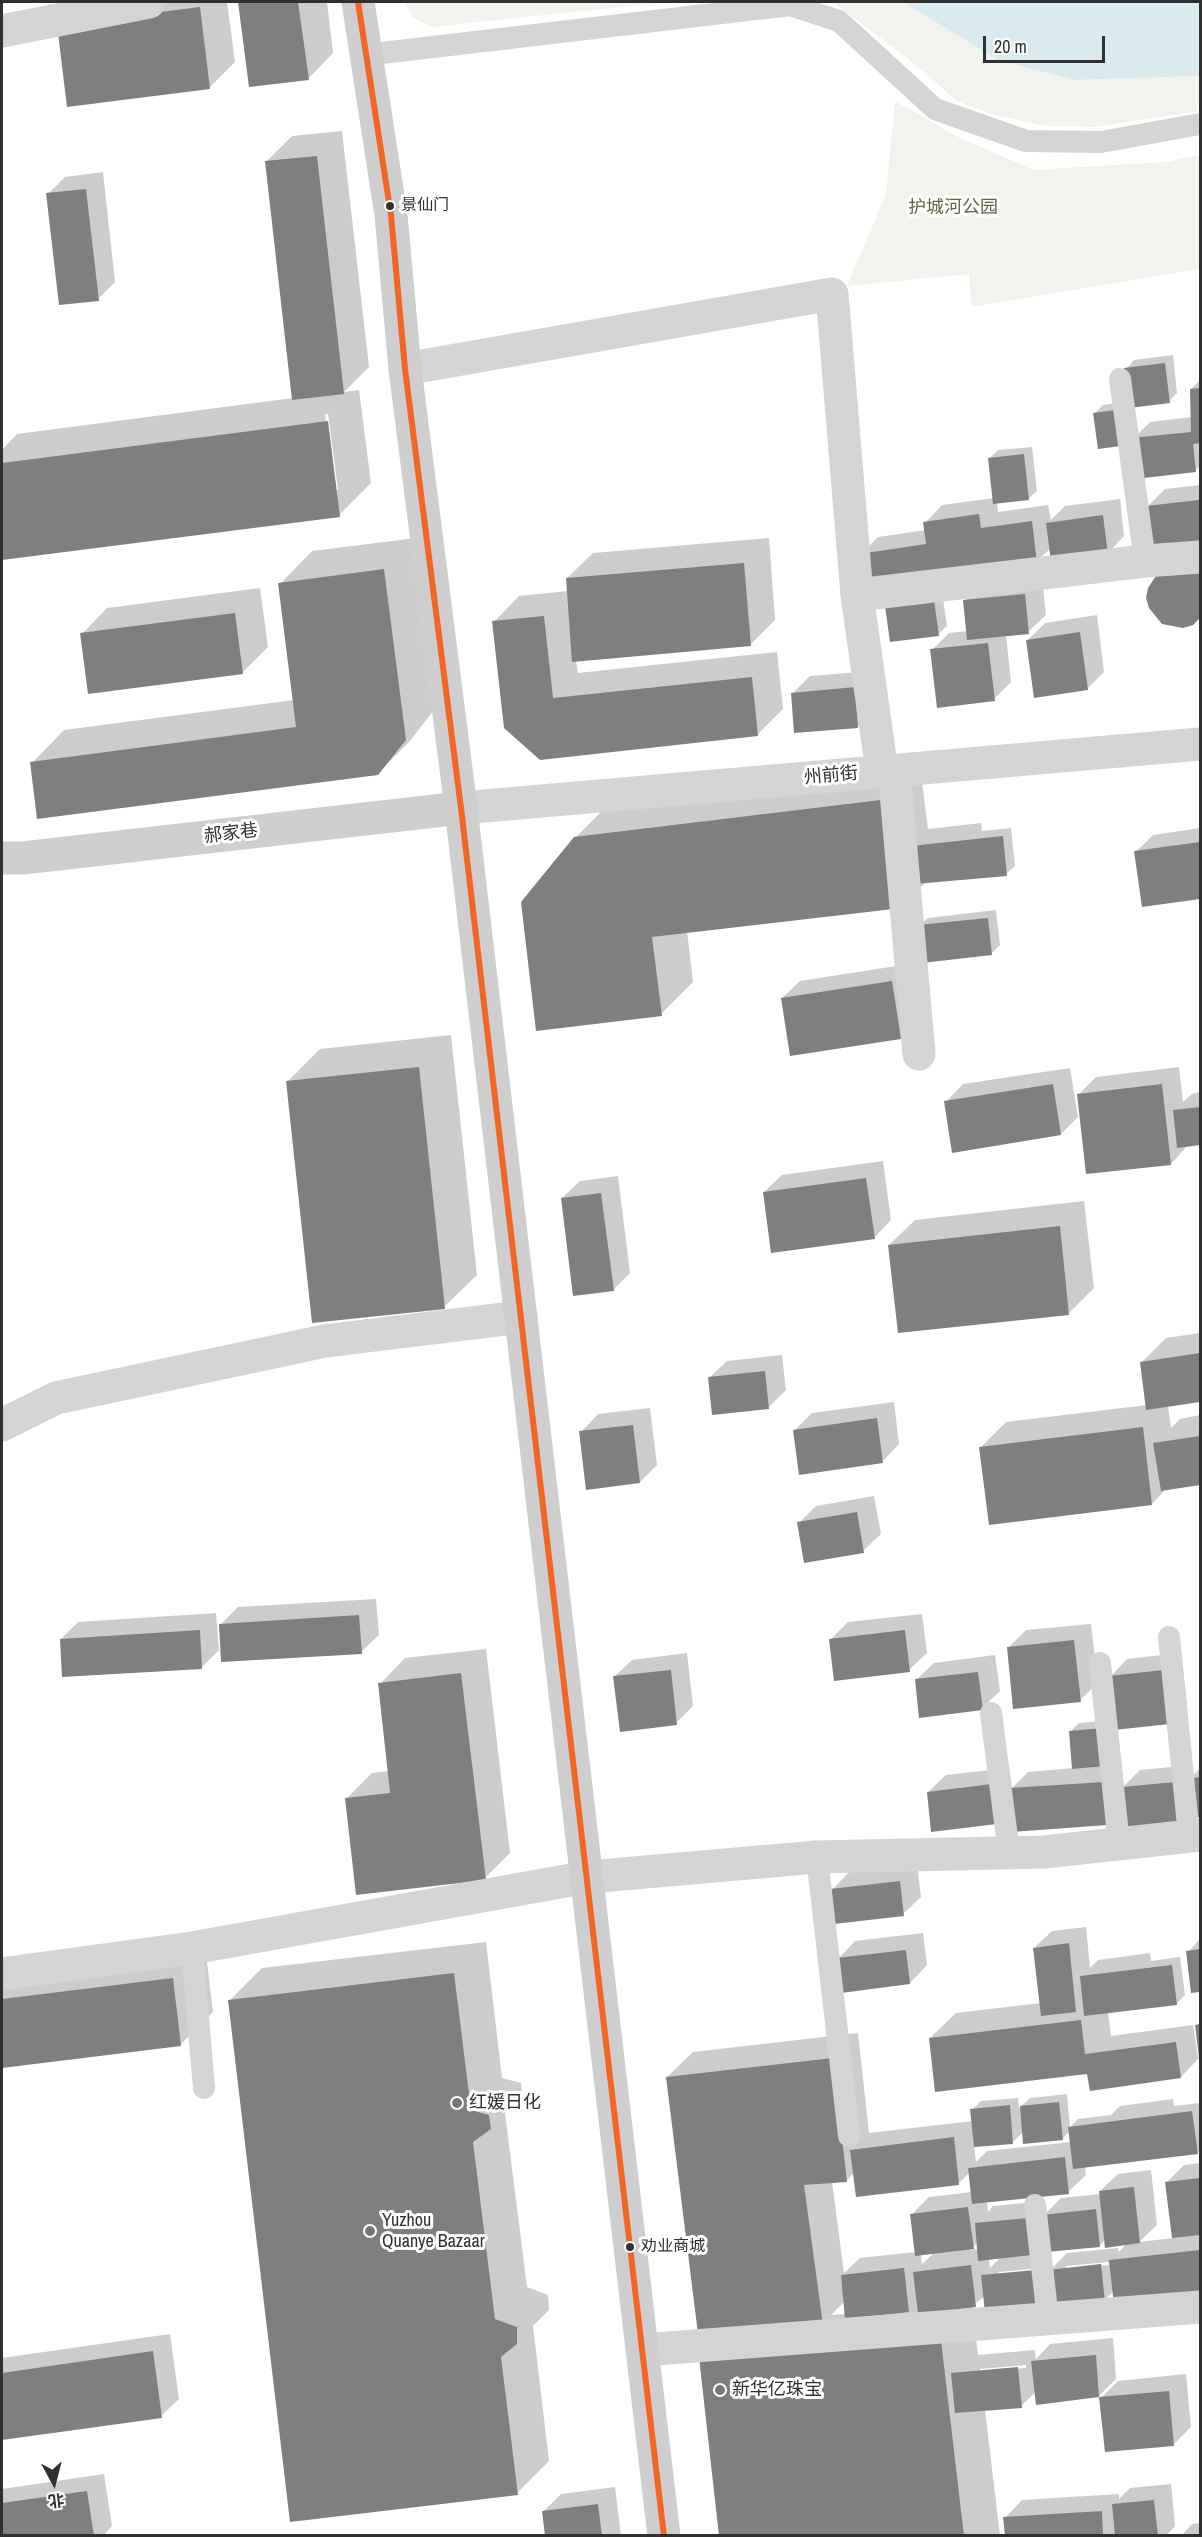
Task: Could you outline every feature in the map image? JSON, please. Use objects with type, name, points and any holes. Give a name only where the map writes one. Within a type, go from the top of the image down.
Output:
[{"type":"main road","points":[[358,2],[390,215],[405,369],[461,808],[664,2535]]},
{"type":"main road","name":"郝家巷","points":[[2,858],[23,858],[461,808]]},
{"type":"street","points":[[2,32],[149,2]]},
{"type":"street","points":[[405,369],[832,294],[857,595],[888,771],[919,1054]]},
{"type":"street","points":[[857,595],[1145,561],[1200,557]]},
{"type":"street","name":"州前街","points":[[461,808],[1200,744]]},
{"type":"street","points":[[2,1425],[56,1398],[325,1341],[521,1317]]},
{"type":"street","points":[[2,1974],[192,1948],[588,1877],[817,1857],[1044,1852],[1195,1836]]},
{"type":"street","points":[[643,2350],[1200,2307]]},
{"type":"lane","points":[[365,55],[789,5],[840,21],[935,109],[1026,141],[1101,142],[1200,124]]},
{"type":"lane","points":[[1120,379],[1145,561]]},
{"type":"lane","points":[[1168,1637],[1195,1836]]},
{"type":"lane","points":[[1100,1663],[1119,1844]]},
{"type":"lane","points":[[991,1713],[1009,1853]]},
{"type":"lane","points":[[817,1857],[849,2136]]},
{"type":"lane","points":[[192,1948],[204,2088]]},
{"type":"lane","points":[[1035,2205],[1048,2319]]},
{"type":"green space","points":[[404,2],[668,2],[432,27],[413,18]]},
{"type":"green space","points":[[833,2],[903,2],[998,60],[1075,80],[1200,76],[1200,111],[1094,127],[1046,126],[992,114],[957,101],[911,61]]},
{"type":"green space","name":"护城河公园","points":[[895,101],[956,136],[1033,170],[1166,162],[1200,155],[1200,269],[972,307],[969,274],[847,286],[886,195]]},
{"type":"shaded area","points":[[903,2],[1200,2],[1200,76],[1075,80],[998,60]]},
{"type":"building","points":[[238,2],[298,2],[309,80],[249,87]]},
{"type":"building","points":[[200,7],[210,89],[67,107],[57,25]]},
{"type":"building","points":[[317,156],[344,394],[292,400],[265,161]]},
{"type":"building","points":[[86,189],[99,301],[59,305],[46,193]]},
{"type":"building","points":[[1165,363],[1170,403],[1129,408],[1124,368]]},
{"type":"building","points":[[1200,388],[1200,443],[1193,444],[1196,472],[1135,479],[1131,438],[1191,432],[1190,389]]},
{"type":"building","points":[[1117,410],[1121,446],[1098,449],[1093,413]]},
{"type":"building","points":[[328,421],[340,517],[2,560],[2,463]]},
{"type":"building","points":[[1024,454],[1029,500],[993,504],[988,458]]},
{"type":"building","points":[[1199,500],[1200,544],[1152,550],[1146,506]]},
{"type":"building","points":[[979,514],[981,528],[1032,521],[1037,563],[865,588],[859,554],[926,544],[923,522]]},
{"type":"building","points":[[1103,515],[1108,555],[1051,562],[1046,523]]},
{"type":"building","points":[[744,563],[751,646],[572,662],[566,578]]},
{"type":"building","points":[[384,569],[406,740],[378,775],[37,819],[30,762],[296,727],[278,583]]},
{"type":"building","points":[[1159,571],[1199,572],[1200,618],[1193,625],[1183,628],[1162,624],[1149,608],[1146,598],[1148,588]]},
{"type":"building","points":[[1025,594],[1029,634],[967,640],[963,600]]},
{"type":"building","points":[[934,600],[939,636],[890,642],[885,606]]},
{"type":"building","points":[[235,613],[243,674],[88,694],[80,633]]},
{"type":"building","points":[[544,616],[553,698],[752,677],[758,736],[540,760],[504,728],[492,621]]},
{"type":"building","points":[[1080,632],[1088,690],[1034,698],[1026,640]]},
{"type":"building","points":[[988,643],[995,701],[937,708],[930,649]]},
{"type":"building","points":[[855,687],[858,728],[794,733],[791,693]]},
{"type":"building","points":[[889,799],[902,908],[652,937],[662,1016],[536,1031],[521,902],[574,837]]},
{"type":"building","points":[[1003,836],[1007,876],[915,884],[911,846]]},
{"type":"building","points":[[1200,842],[1200,899],[1142,907],[1134,851]]},
{"type":"building","points":[[988,918],[992,955],[922,963],[918,925]]},
{"type":"building","points":[[892,981],[901,1039],[790,1056],[781,998]]},
{"type":"building","points":[[419,1067],[445,1309],[312,1323],[286,1081]]},
{"type":"building","points":[[1053,1084],[1061,1135],[952,1153],[944,1101]]},
{"type":"building","points":[[1162,1084],[1171,1165],[1086,1174],[1077,1094]]},
{"type":"building","points":[[1200,1107],[1200,1145],[1177,1148],[1173,1110]]},
{"type":"building","points":[[866,1178],[875,1239],[771,1253],[763,1192]]},
{"type":"building","points":[[601,1193],[614,1291],[573,1296],[561,1198]]},
{"type":"building","points":[[1060,1226],[1069,1315],[898,1333],[888,1245]]},
{"type":"building","points":[[1200,1353],[1200,1402],[1146,1410],[1140,1362]]},
{"type":"building","points":[[765,1371],[769,1409],[712,1415],[708,1377]]},
{"type":"building","points":[[877,1418],[883,1463],[799,1475],[793,1430]]},
{"type":"building","points":[[633,1425],[640,1483],[586,1490],[579,1431]]},
{"type":"building","points":[[1143,1427],[1152,1505],[989,1525],[979,1447]]},
{"type":"building","points":[[1200,1436],[1200,1485],[1161,1491],[1153,1443]]},
{"type":"building","points":[[857,1512],[864,1553],[804,1563],[797,1522]]},
{"type":"building","points":[[359,1615],[362,1654],[221,1662],[219,1624]]},
{"type":"building","points":[[200,1630],[202,1669],[62,1677],[60,1639]]},
{"type":"building","points":[[905,1630],[910,1672],[834,1681],[829,1639]]},
{"type":"building","points":[[1074,1640],[1081,1702],[1013,1709],[1007,1647]]},
{"type":"building","points":[[671,1670],[677,1725],[620,1732],[613,1676]]},
{"type":"building","points":[[1164,1670],[1170,1724],[1114,1730],[1108,1676]]},
{"type":"building","points":[[978,1672],[983,1710],[919,1718],[915,1679]]},
{"type":"building","points":[[461,1673],[486,1880],[356,1895],[345,1798],[390,1793],[378,1683]]},
{"type":"building","points":[[1103,1728],[1106,1766],[1072,1769],[1069,1731]]},
{"type":"building","points":[[1200,1777],[1200,1817],[1192,1818],[1187,1779]]},
{"type":"building","points":[[1104,1782],[1107,1825],[1012,1832],[1009,1788]]},
{"type":"building","points":[[1175,1782],[1179,1822],[1126,1828],[1122,1787]]},
{"type":"building","points":[[992,1784],[997,1824],[931,1832],[927,1792]]},
{"type":"building","points":[[900,1881],[904,1916],[834,1924],[830,1889]]},
{"type":"building","points":[[1069,1943],[1076,2012],[1041,2016],[1033,1948]]},
{"type":"building","points":[[1200,1949],[1200,1992],[1191,1993],[1186,1951]]},
{"type":"building","points":[[906,1950],[910,1984],[841,1993],[836,1958]]},
{"type":"building","points":[[1172,1965],[1177,2005],[1084,2016],[1080,1976]]},
{"type":"building","name":"Yuzhou Quanye Bazaar","points":[[454,1973],[471,2110],[489,2115],[491,2129],[473,2142],[495,2319],[517,2327],[517,2344],[501,2357],[518,2495],[290,2522],[228,2000]]},
{"type":"building","points":[[173,1978],[181,2046],[2,2068],[2,1999]]},
{"type":"building","points":[[1081,2020],[1085,2054],[1176,2042],[1181,2078],[1090,2091],[1087,2074],[935,2092],[929,2038]]},
{"type":"building","points":[[1200,2024],[1200,2057],[1199,2057],[1195,2025]]},
{"type":"building","points":[[833,2058],[847,2182],[804,2185],[823,2325],[699,2342],[666,2077]]},
{"type":"building","points":[[1059,2102],[1063,2140],[1023,2144],[1020,2106]]},
{"type":"building","points":[[1010,2105],[1013,2144],[974,2147],[970,2109]]},
{"type":"building","points":[[1192,2111],[1198,2154],[1073,2169],[1068,2127]]},
{"type":"building","points":[[954,2137],[959,2185],[856,2197],[850,2150]]},
{"type":"building","points":[[1065,2157],[1069,2194],[972,2204],[968,2168]]},
{"type":"building","points":[[1200,2178],[1200,2235],[1172,2238],[1165,2182]]},
{"type":"building","points":[[1134,2187],[1140,2243],[1105,2248],[1099,2191]]},
{"type":"building","points":[[968,2207],[974,2249],[915,2256],[910,2214]]},
{"type":"building","points":[[1096,2209],[1100,2247],[1046,2252],[1042,2215]]},
{"type":"building","points":[[1028,2218],[1032,2255],[978,2261],[975,2223]]},
{"type":"building","points":[[1200,2250],[1200,2295],[1114,2305],[1109,2260]]},
{"type":"building","points":[[1101,2264],[1105,2302],[1051,2307],[1048,2270]]},
{"type":"building","points":[[971,2265],[976,2307],[918,2314],[913,2272]]},
{"type":"building","points":[[904,2268],[909,2312],[845,2319],[841,2275]]},
{"type":"building","points":[[1035,2270],[1038,2307],[985,2313],[981,2275]]},
{"type":"building","points":[[940,2332],[964,2536],[719,2536],[699,2357]]},
{"type":"building","points":[[153,2351],[162,2418],[2,2440],[2,2373]]},
{"type":"building","points":[[1096,2355],[1099,2397],[1036,2405],[1031,2361]]},
{"type":"building","points":[[1018,2367],[1022,2408],[955,2413],[951,2373]]},
{"type":"building","points":[[1169,2391],[1174,2446],[1105,2452],[1099,2397]]},
{"type":"building","points":[[87,2491],[94,2536],[2,2536],[2,2503]]},
{"type":"building","points":[[1154,2500],[1158,2536],[1115,2536],[1112,2504]]},
{"type":"building","points":[[598,2504],[602,2536],[545,2536],[542,2511]]},
{"type":"building","points":[[1102,2511],[1103,2536],[1005,2536],[1003,2517]]},
{"type":"transit line","points":[[358,2],[391,215],[405,369],[461,808],[664,2536]]},
{"type":"place","name":"景仙门","points":[[390,206]]},
{"type":"place","name":"红媛日化","points":[[457,2103]]},
{"type":"place","name":"Yuzhou Quanye Bazaar","points":[[370,2231]]},
{"type":"place","name":"劝业商城","points":[[630,2247]]},
{"type":"place","name":"新华亿珠宝","points":[[720,2390]]}]
